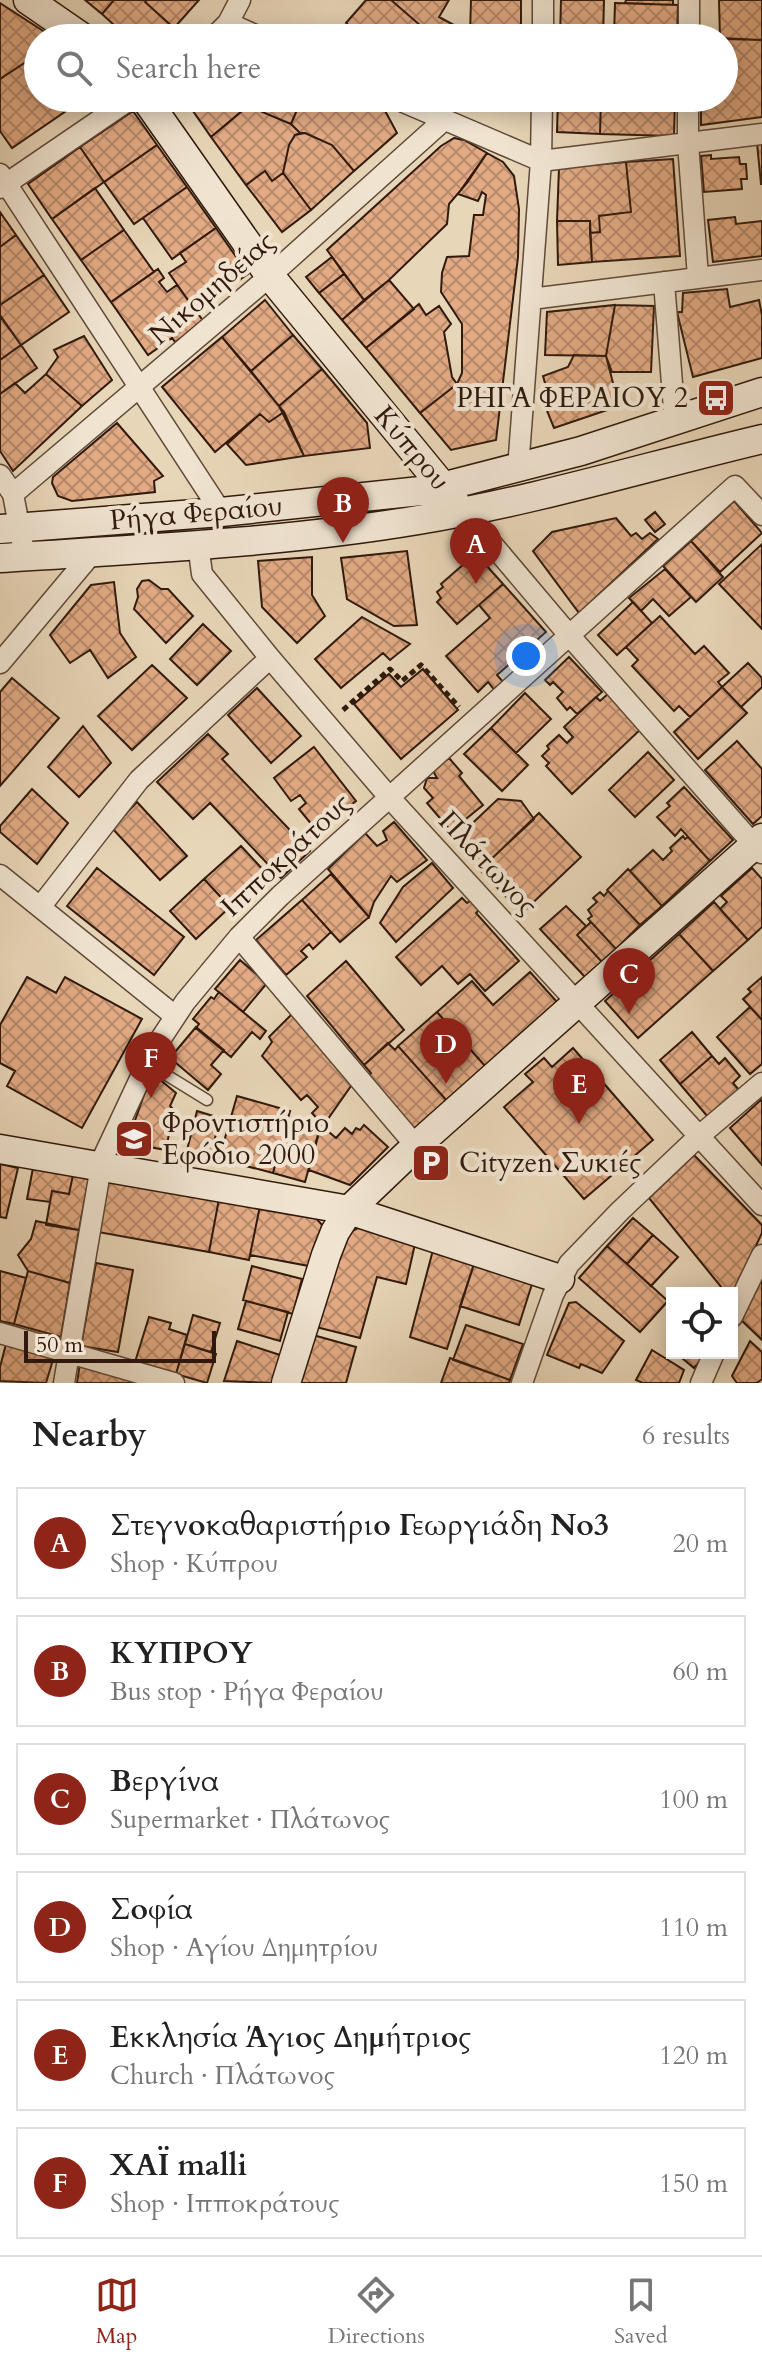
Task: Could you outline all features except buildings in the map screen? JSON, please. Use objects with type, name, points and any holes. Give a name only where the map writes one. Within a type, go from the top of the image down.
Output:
[{"type":"street","points":[[28,0],[63,24]]},
{"type":"street","points":[[228,23],[240,0]]},
{"type":"street","points":[[543,0],[543,24]]},
{"type":"street","points":[[689,0],[689,24]]},
{"type":"street","points":[[110,112],[2,182],[221,512]]},
{"type":"street","name":"Κύπρου","points":[[155,112],[270,276],[444,488],[568,634],[759,846]]},
{"type":"street","points":[[426,112],[541,161],[762,134]]},
{"type":"street","points":[[518,469],[541,161],[542,112]]},
{"type":"street","points":[[688,112],[698,277]]},
{"type":"street","name":"Νικομηδείας","points":[[13,494],[270,276],[444,120]]},
{"type":"street","points":[[531,299],[762,270]]},
{"type":"street","points":[[664,282],[675,422]]},
{"type":"street","name":"Ρήγα Φεραίου","points":[[11,528],[221,512],[444,488],[675,422],[762,392]]},
{"type":"street","name":"Ρήγα Φεραίου","points":[[12,557],[351,530],[465,512],[762,439]]},
{"type":"street","points":[[0,475],[13,494],[12,557]]},
{"type":"street","name":"Ιπποκράτους","points":[[64,1383],[107,1146],[147,1063],[175,1016],[239,937],[280,896],[735,486],[762,515]]},
{"type":"street","name":"Πλάτωνος","points":[[198,544],[202,574],[270,658],[389,797],[762,1205]]},
{"type":"street","points":[[0,663],[93,552]]},
{"type":"street","points":[[41,906],[139,780],[270,658]]},
{"type":"street","points":[[286,1383],[326,1255],[335,1232],[349,1210],[424,1154],[579,1003],[759,846]]},
{"type":"street","points":[[0,875],[175,1016]]},
{"type":"street","points":[[239,937],[424,1154]]},
{"type":"street","points":[[522,1383],[560,1279],[569,1264],[698,1137],[762,1083]]},
{"type":"street","points":[[0,1149],[349,1210],[560,1279]]},
{"type":"street","points":[[738,1305],[762,1255]]},
{"type":"street","points":[[0,1333],[174,1383]]},
{"type":"street","points":[[701,1383],[711,1359]]},
{"type":"lane","points":[[147,1063],[207,1100]]},
{"type":"path","points":[[327,724],[390,669],[402,681],[421,665],[473,722]]},
{"type":"place","name":"ΡΗΓΑ ΦΕΡΑΙΟΥ 2","points":[[716,398]]},
{"type":"place","name":"ΚΥΠΡΟΥ","points":[[343,543]]},
{"type":"place","name":"Στεγνοκαθαριστήριο Γεωργιάδη Νο3","points":[[476,584]]},
{"type":"place","name":"Βεργίνα","points":[[629,1014]]},
{"type":"place","name":"Σοφία","points":[[446,1084]]},
{"type":"place","name":"ΧΑΪ malli","points":[[151,1098]]},
{"type":"place","name":"Εκκλησία Άγιος Δημήτριος","points":[[579,1124]]},
{"type":"place","name":"Φροντιστήριο Εφόδιο 2000","points":[[134,1139]]},
{"type":"place","name":"Cityzen Συκιές","points":[[431,1163]]}]
